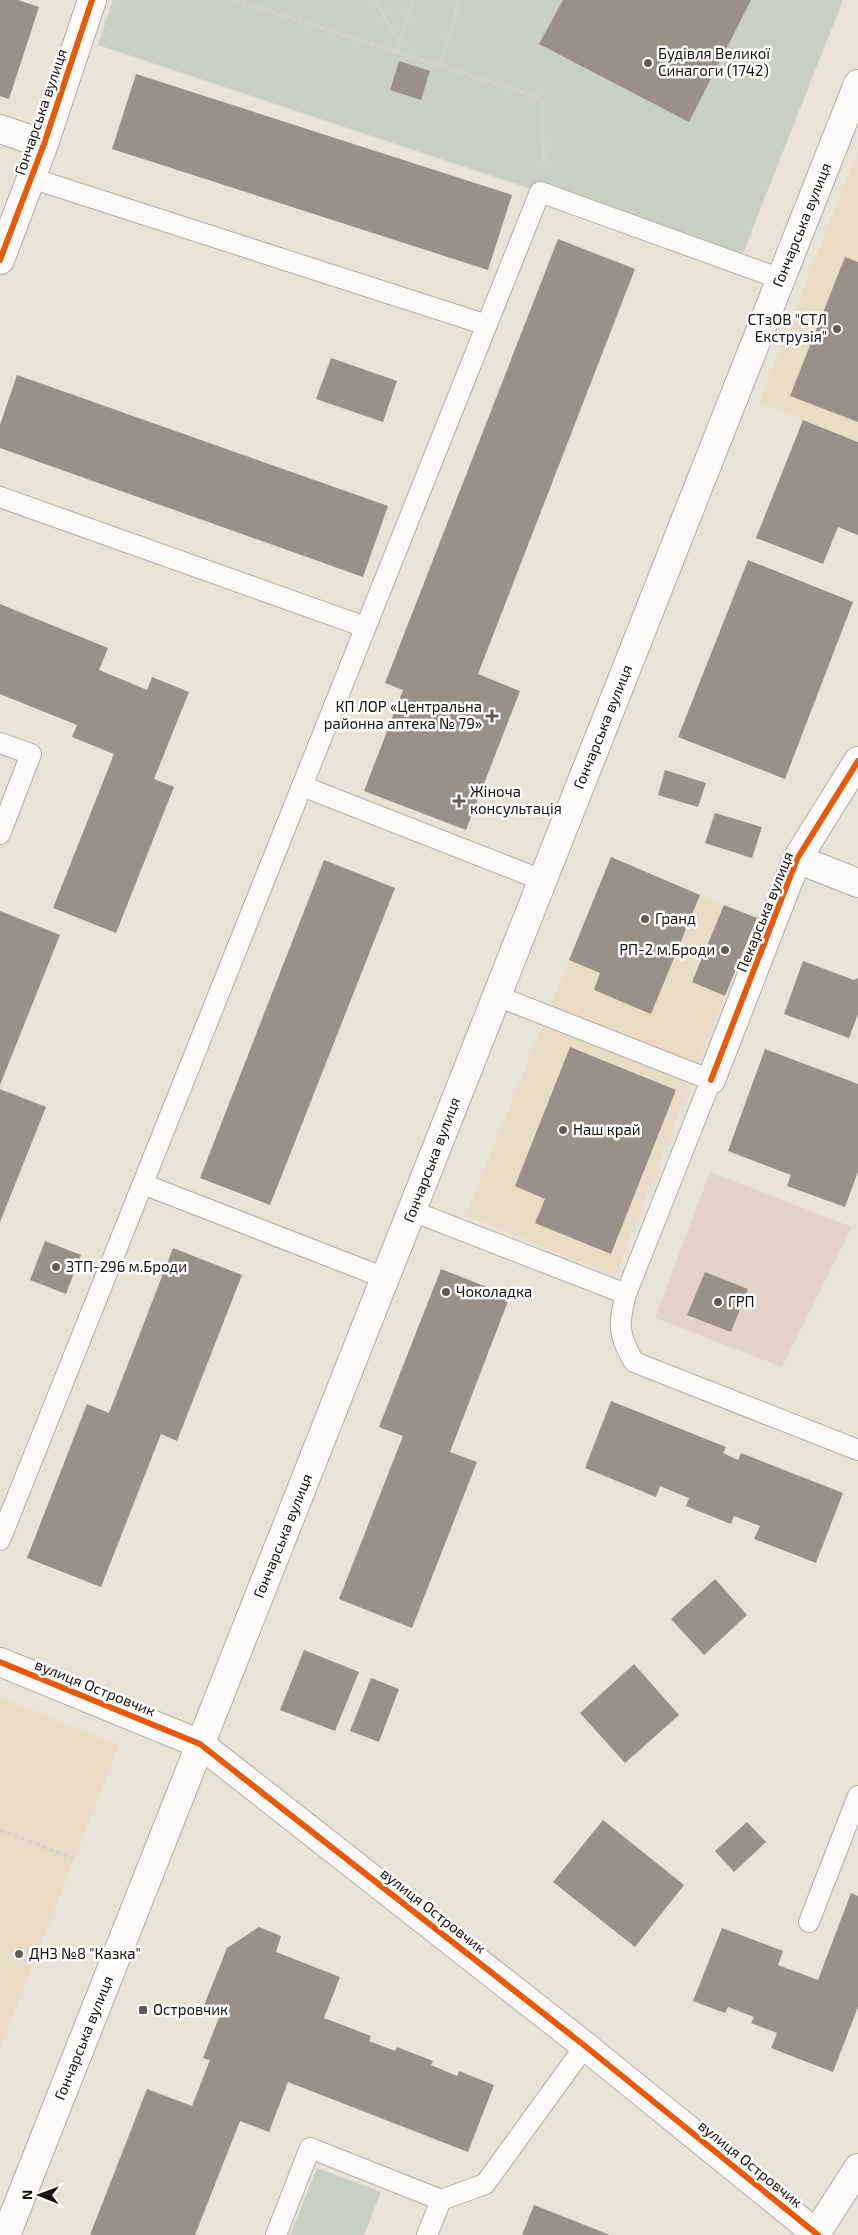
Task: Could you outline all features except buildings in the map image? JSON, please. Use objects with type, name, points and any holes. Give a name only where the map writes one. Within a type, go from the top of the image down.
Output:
[{"type":"main road","name":"Гончарська вулиця","points":[[0,260],[44,144],[92,0]]},
{"type":"main road","name":"Гончарська вулиця","points":[[6,2235],[858,84]]},
{"type":"main road","points":[[0,129],[44,144]]},
{"type":"main road","name":"Пекарська вулиця","points":[[711,1080],[797,859],[858,761]]},
{"type":"main road","points":[[797,859],[858,883]]},
{"type":"main road","name":"вулиця Островчик","points":[[0,1662],[200,1744],[585,2046],[817,2234]]},
{"type":"main road","points":[[817,2234],[858,2168]]},
{"type":"lane","points":[[31,178],[487,325]]},
{"type":"lane","points":[[0,1540],[540,192],[781,279]]},
{"type":"lane","points":[[0,497],[365,627]]},
{"type":"lane","points":[[0,743],[30,754],[0,834]]},
{"type":"lane","points":[[302,786],[542,880]]},
{"type":"lane","points":[[497,996],[711,1080],[626,1294],[620,1315],[619,1327],[624,1345],[634,1362],[858,1450]]},
{"type":"lane","points":[[143,1184],[385,1278]]},
{"type":"lane","points":[[412,1211],[626,1294]]},
{"type":"lane","points":[[809,1922],[858,1796]]},
{"type":"lane","points":[[276,2235],[310,2148],[441,2200],[484,2184],[585,2046]]},
{"type":"lane","points":[[428,2235],[441,2200]]},
{"type":"path","points":[[234,0],[541,98],[545,194]]},
{"type":"path","points":[[375,0],[400,44]]},
{"type":"path","points":[[396,52],[414,0]]},
{"type":"path","points":[[439,66],[460,0]]},
{"type":"path","points":[[0,1830],[74,1860]]},
{"type":"shaded area","points":[[858,151],[858,441],[759,402]]},
{"type":"shaded area","points":[[611,857],[724,905],[692,982],[725,996],[615,1276],[466,1215]]},
{"type":"shaded area","points":[[710,1172],[852,1227],[782,1367],[655,1318]]},
{"type":"shaded area","name":"ДНЗ №8 \"Казка\"","points":[[0,1697],[119,1745],[0,2049]]},
{"type":"green space","points":[[113,0],[843,0],[739,263],[540,192],[98,45]]},
{"type":"green space","points":[[317,2168],[381,2192],[364,2235],[290,2235]]},
{"type":"cycle path","points":[[0,260],[44,144],[92,0]]},
{"type":"cycle path","points":[[711,1080],[797,859],[858,761]]},
{"type":"cycle path","points":[[0,1662],[200,1744],[585,2046],[818,2235]]},
{"type":"place","name":"Будівля Великої Синагоги (1742)","points":[[648,63]]},
{"type":"place","name":"СТзОВ \"СТЛ Екструзія\"","points":[[837,329]]},
{"type":"place","name":"КП ЛОР «Центральна районна аптека № 79»","points":[[492,716]]},
{"type":"place","name":"Жіноча консультація","points":[[459,801]]},
{"type":"place","name":"Гранд","points":[[645,919]]},
{"type":"place","name":"РП-2 м.Броди","points":[[725,950]]},
{"type":"place","name":"Наш край","points":[[563,1130]]},
{"type":"place","name":"ЗТП-296 м.Броди","points":[[56,1267]]},
{"type":"place","name":"Чоколадка","points":[[446,1292]]},
{"type":"place","name":"ГРП","points":[[718,1302]]},
{"type":"place","name":"ДНЗ №8 \"Казка\"","points":[[19,1954]]},
{"type":"place","name":"Островчик","points":[[143,2010]]}]
